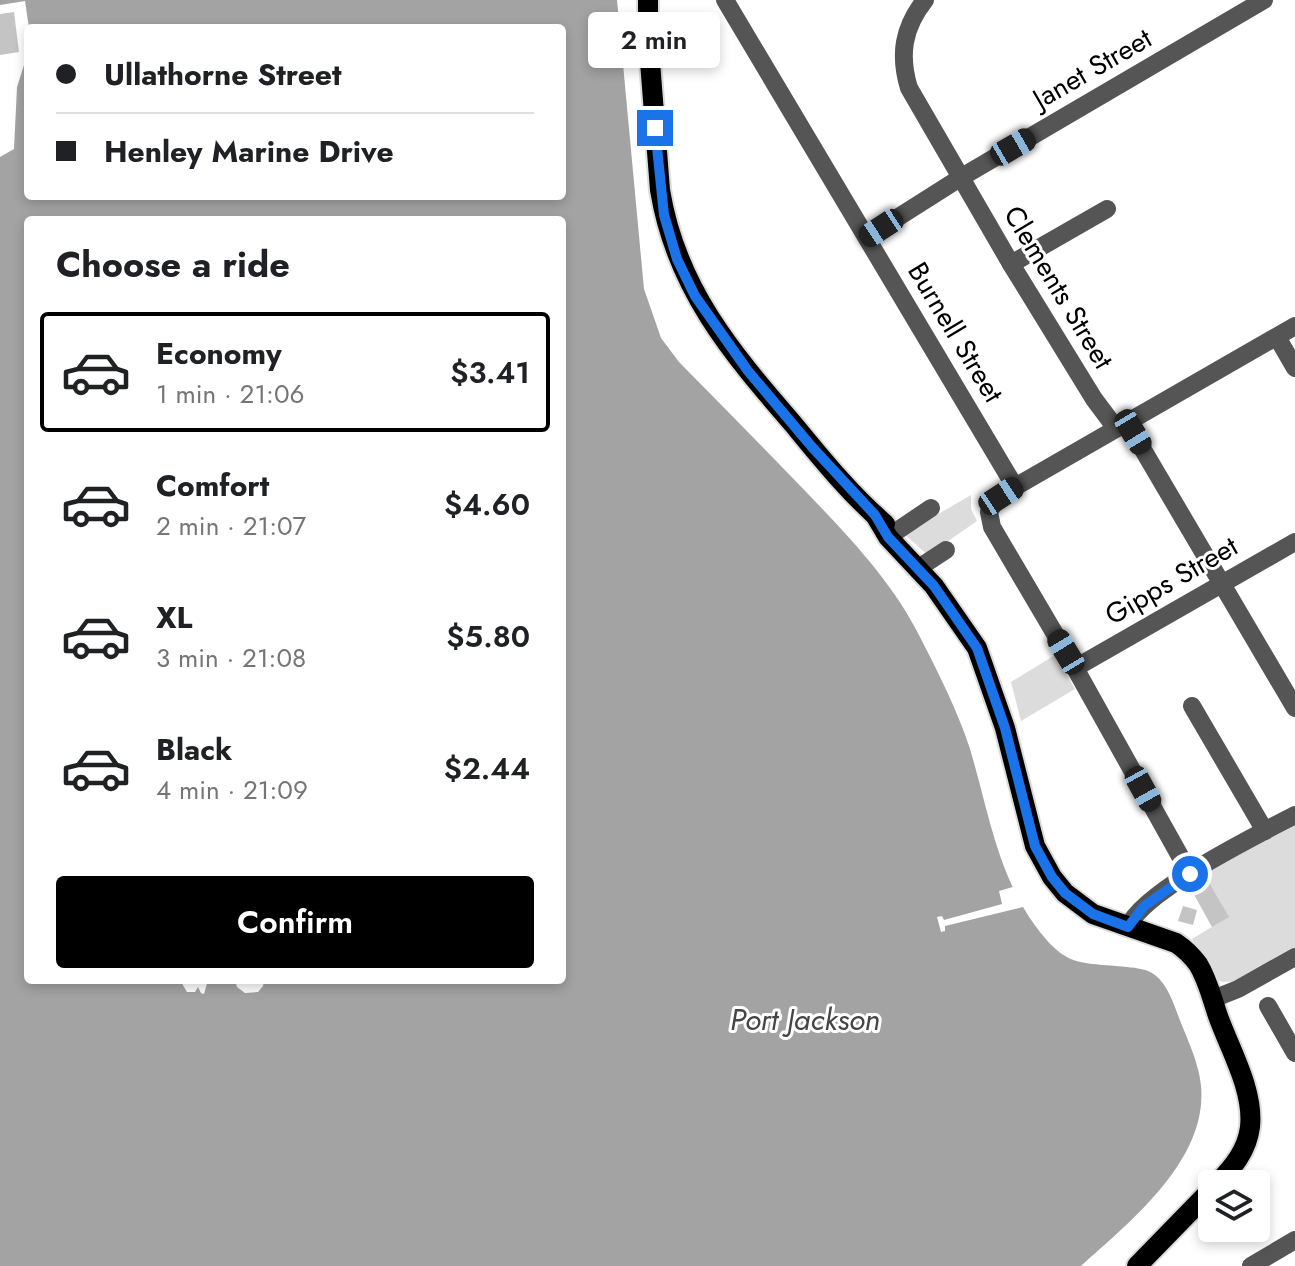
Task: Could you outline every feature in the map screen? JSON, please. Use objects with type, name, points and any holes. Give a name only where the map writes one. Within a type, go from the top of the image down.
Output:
[{"type":"main road","points":[[648,0],[660,190],[677,259],[695,296],[731,350],[812,447],[920,567],[965,629],[985,666],[1041,861],[1065,893],[1079,905],[1093,914],[1163,937],[1188,952],[1204,975],[1250,1112],[1244,1149],[1231,1170]]},
{"type":"main road","points":[[1137,1266],[1198,1203]]},
{"type":"street","name":"Burnell Street","points":[[725,0],[1015,487]]},
{"type":"street","name":"Clements Street","points":[[925,0],[915,12],[906,32],[903,66],[914,96],[1011,264],[1094,399],[1121,424],[1222,583],[1295,708]]},
{"type":"street","name":"Janet Street","points":[[867,237],[960,178],[1264,0]]},
{"type":"street","points":[[1011,264],[1107,209]]},
{"type":"street","points":[[1190,874],[992,527],[989,512],[992,504],[1015,487],[1295,326]]},
{"type":"street","points":[[1277,337],[1295,368]]},
{"type":"street","points":[[892,534],[931,508]]},
{"type":"street","name":"Gipps Street","points":[[1075,668],[1295,542]]},
{"type":"street","points":[[920,567],[946,550]]},
{"type":"street","points":[[1192,706],[1265,831]]},
{"type":"street","points":[[1128,927],[1144,906],[1190,874],[1295,815]]},
{"type":"street","points":[[1213,999],[1238,989],[1295,957]]},
{"type":"street","points":[[1268,1006],[1295,1053]]},
{"type":"street","points":[[1251,1266],[1295,1240]]},
{"type":"shaded area","points":[[971,495],[971,509],[977,521],[928,555],[904,534]]},
{"type":"shaded area","points":[[1055,655],[1075,689],[1021,721],[1011,682]]},
{"type":"shaded area","points":[[1295,821],[1295,948],[1248,976],[1228,982],[1219,981],[1192,939],[1228,917],[1204,875]]},
{"type":"water","name":"Port Jackson","points":[[0,0],[617,0],[644,289],[661,338],[679,362],[841,529],[898,600],[954,707],[970,749],[1002,862],[1034,924],[1055,949],[1074,960],[1138,968],[1155,975],[1171,998],[1193,1054],[1201,1086],[1200,1113],[1192,1139],[1179,1164],[1142,1209],[1081,1266],[0,1266],[0,157],[14,149],[17,87],[24,65],[24,200],[566,200],[566,24],[28,24],[25,1],[0,5]]},
{"type":"pier","points":[[1016,886],[1027,906],[945,926],[945,931],[941,932],[937,917],[942,916],[944,920],[1002,904],[999,891]]},
{"type":"building","points":[[14,12],[19,52],[0,55],[0,14]]},
{"type":"building","points":[[1208,881],[1229,917],[1212,927],[1192,891]]},
{"type":"building","points":[[1183,906],[1197,910],[1193,925],[1178,921]]},
{"type":"route","points":[[655,128],[664,215],[677,259],[695,296],[731,350],[812,447],[875,515],[888,537],[934,586],[977,648],[1015,762],[1035,846],[1052,877],[1079,905],[1093,914],[1128,927],[1144,906],[1190,874]]}]
